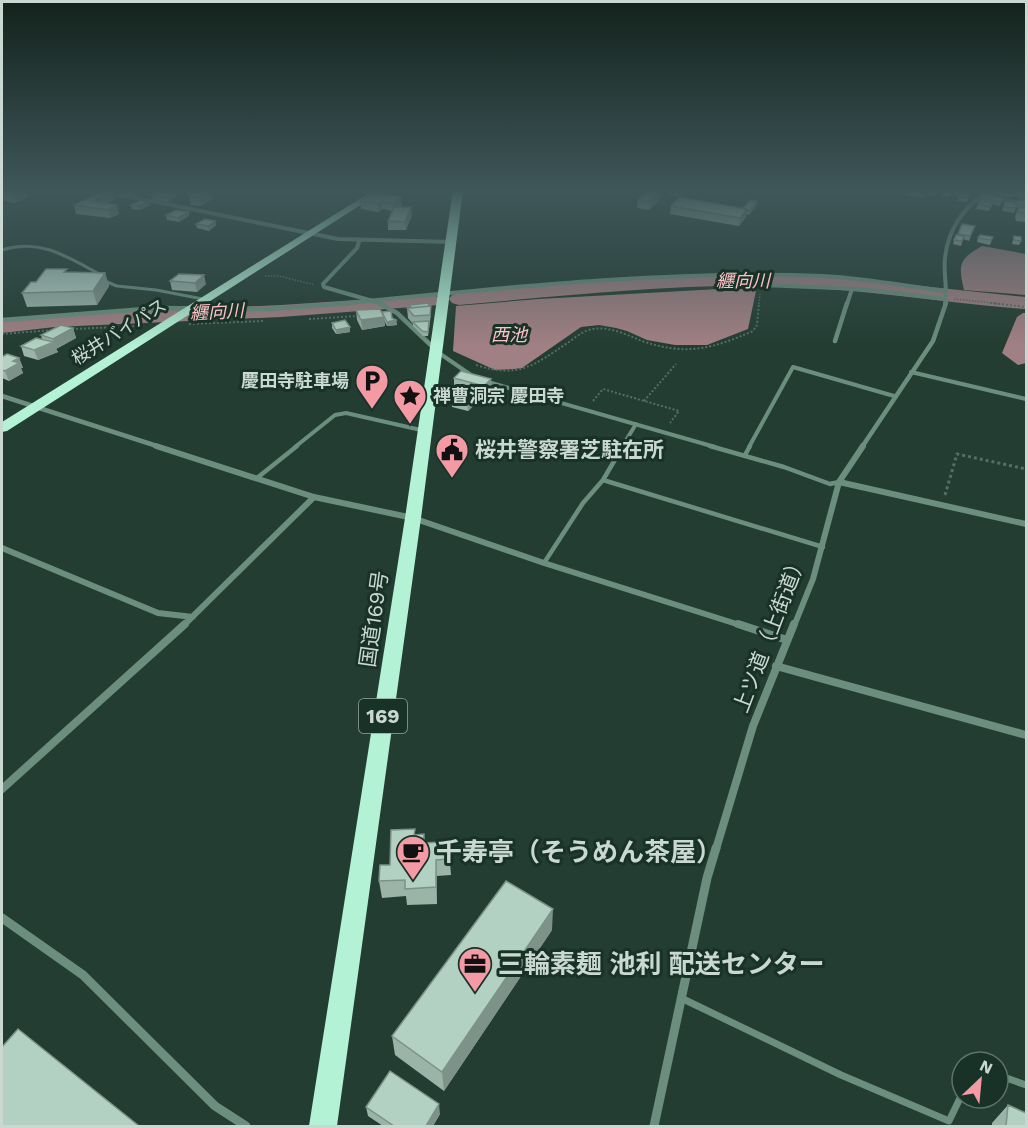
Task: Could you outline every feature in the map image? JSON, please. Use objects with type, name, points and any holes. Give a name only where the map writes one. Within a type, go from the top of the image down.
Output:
[{"type":"highway","name":"桜井バイパス","points":[[2,428],[294,243]]},
{"type":"highway","name":"国道169号","points":[[323,1126],[453,243]]},
{"type":"street","points":[[359,243],[357,248],[323,284],[324,287],[374,301],[392,310],[422,340],[436,350]]},
{"type":"street","name":"上ツ道（上街道）","points":[[654,1126],[707,878],[753,726],[813,579],[839,482],[894,396],[933,341],[942,319],[945,295],[945,258],[949,243]]},
{"type":"street","points":[[2,320],[188,309],[269,309],[663,275],[825,276],[945,295]]},
{"type":"street","points":[[761,285],[945,295]]},
{"type":"street","points":[[835,341],[852,289]]},
{"type":"street","points":[[2,396],[314,497],[413,518],[543,563],[787,640]]},
{"type":"street","points":[[839,482],[1026,524]]},
{"type":"street","points":[[2,789],[193,617],[314,497]]},
{"type":"street","points":[[2,548],[158,613],[193,617]]},
{"type":"street","points":[[776,666],[1026,735]]},
{"type":"street","points":[[2,918],[83,975],[215,1106],[246,1126]]},
{"type":"lane","points":[[2,250],[28,243],[45,247],[101,275],[102,280],[117,286],[204,299]]},
{"type":"lane","points":[[436,350],[471,375],[494,384],[745,455],[830,484],[839,482]]},
{"type":"lane","points":[[745,455],[793,367],[894,396]]},
{"type":"lane","points":[[911,372],[1026,399]]},
{"type":"lane","points":[[255,479],[335,415],[346,413],[424,431]]},
{"type":"lane","points":[[543,563],[583,503],[603,480],[636,424]]},
{"type":"lane","points":[[603,480],[823,547]]},
{"type":"lane","points":[[681,998],[841,1075],[949,1121],[954,1110]]},
{"type":"lane","points":[[1010,1079],[1026,1085]]},
{"type":"path","points":[[243,275],[279,276],[324,287]]},
{"type":"path","points":[[475,364],[493,372],[519,372],[533,366],[582,333],[605,328],[625,332],[646,342],[675,348],[710,348],[753,331],[757,325],[761,285]]},
{"type":"path","points":[[945,295],[1026,307]]},
{"type":"path","points":[[71,330],[166,323]]},
{"type":"path","points":[[2,334],[59,330]]},
{"type":"path","points":[[644,401],[676,364]]},
{"type":"path","points":[[585,409],[603,389],[679,411],[663,432]]},
{"type":"path","points":[[942,505],[957,454],[1026,469]]},
{"type":"water","points":[[982,246],[1026,254],[1026,295],[964,290],[961,274],[962,263]]},
{"type":"water","name":"西池","points":[[718,289],[756,291],[748,329],[707,345],[675,345],[647,340],[627,331],[599,325],[581,327],[522,368],[495,370],[453,351],[456,306]]},
{"type":"water","points":[[1026,313],[1026,363],[1018,365],[1002,353],[1017,317]]},
{"type":"building","points":[[46,269],[105,273],[93,291],[22,293],[31,282],[36,282]]},
{"type":"building","points":[[179,274],[204,275],[195,283],[170,281]]},
{"type":"building","points":[[428,303],[430,306],[411,308],[410,305]]},
{"type":"building","points":[[431,306],[430,315],[414,316],[407,308]]},
{"type":"building","points":[[380,309],[384,317],[361,320],[356,310]]},
{"type":"building","points":[[391,311],[392,318],[396,320],[387,322],[382,312]]},
{"type":"building","points":[[345,320],[350,327],[336,330],[332,323]]},
{"type":"building","points":[[429,321],[428,332],[422,331],[413,322]]},
{"type":"building","points":[[61,325],[73,328],[53,339],[41,335]]},
{"type":"building","points":[[36,338],[54,342],[34,350],[21,346]]},
{"type":"building","points":[[7,354],[19,358],[13,361],[19,363],[5,371],[2,370],[2,357]]},
{"type":"building","points":[[461,371],[491,379],[484,386],[454,378]]},
{"type":"building","points":[[464,385],[480,388],[467,401],[452,397]]},
{"type":"building","points":[[415,829],[414,835],[424,834],[423,843],[441,842],[441,849],[449,849],[449,859],[436,860],[436,887],[405,889],[405,880],[379,881],[380,865],[390,865],[391,830]]},
{"type":"building","name":"三輪素麺 池利 配送センター","points":[[506,881],[553,909],[442,1072],[392,1036]]},
{"type":"building","points":[[18,1029],[139,1126],[2,1126],[2,1047]]},
{"type":"building","points":[[390,1071],[439,1104],[426,1126],[394,1126],[366,1107]]},
{"type":"building","points":[[1010,1106],[1026,1113],[1026,1126],[1006,1126]]},
{"type":"waterway","name":"纒向川","points":[[459,299],[616,285],[773,280],[837,283],[1026,303]]},
{"type":"waterway","name":"纒向川","points":[[2,327],[55,321],[281,311],[432,301]]},
{"type":"place","name":"慶田寺駐車場","points":[[372,410]]},
{"type":"place","name":"禅曹洞宗 慶田寺","points":[[410,425]]},
{"type":"place","name":"桜井警察署芝駐在所","points":[[452,479]]},
{"type":"place","name":"千寿亭（そうめん茶屋）","points":[[413,881]]},
{"type":"place","name":"三輪素麺 池利 配送センター","points":[[475,993]]}]
